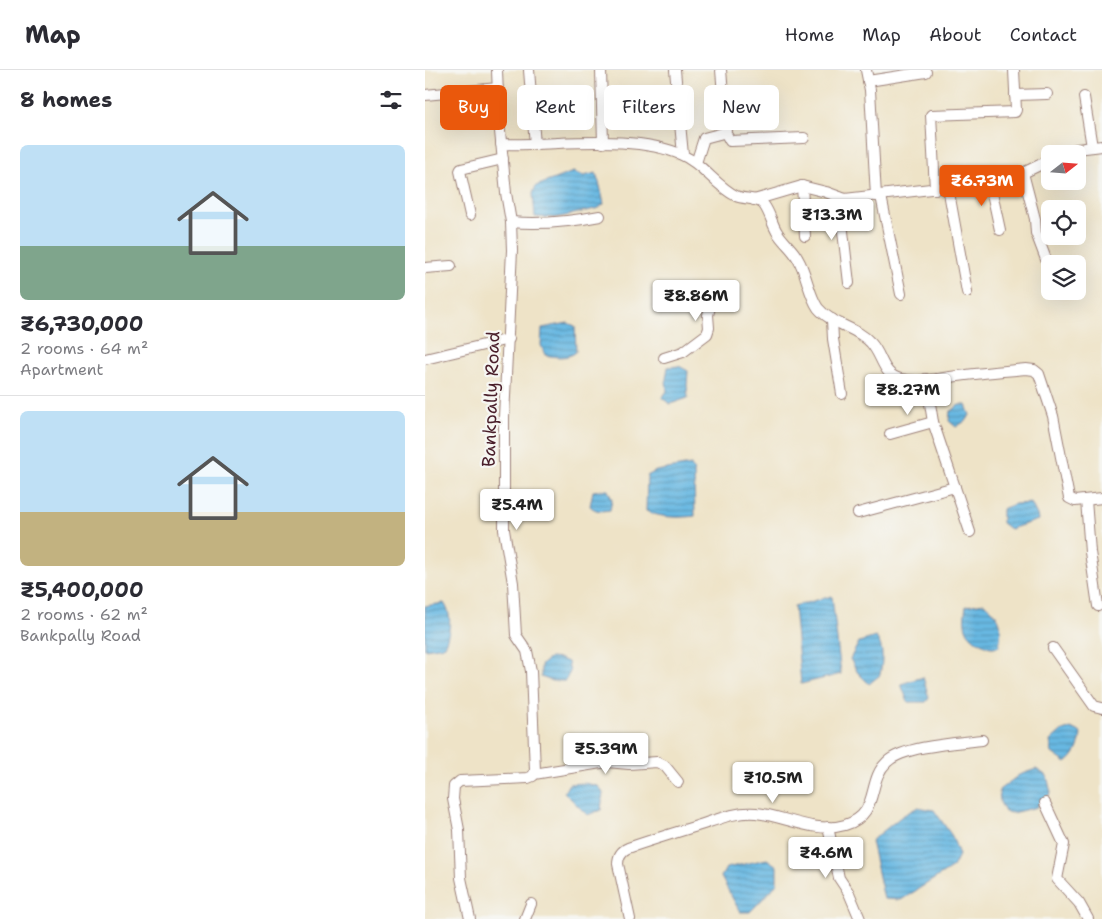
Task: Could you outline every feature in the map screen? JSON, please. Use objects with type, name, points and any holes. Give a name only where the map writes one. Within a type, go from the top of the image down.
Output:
[{"type":"street","name":"Bankpally Road","points":[[497,70],[498,85]]},
{"type":"street","points":[[529,70],[535,144]]},
{"type":"street","points":[[601,70],[603,142]]},
{"type":"street","points":[[675,70],[683,155]]},
{"type":"street","points":[[721,70],[725,132],[730,141],[804,138]]},
{"type":"street","points":[[866,70],[879,196],[901,294]]},
{"type":"street","points":[[935,189],[931,115],[1012,113],[1016,110],[1014,70]]},
{"type":"street","points":[[868,82],[926,72]]},
{"type":"street","points":[[425,95],[440,94]]},
{"type":"street","points":[[1015,95],[1047,94]]},
{"type":"street","points":[[1085,96],[1097,146]]},
{"type":"street","name":"Bankpally Road","points":[[500,130],[506,193],[511,222],[512,250],[504,417],[504,530],[513,582],[516,635],[527,651],[531,671],[535,774]]},
{"type":"street","points":[[695,163],[704,138],[725,132]]},
{"type":"street","points":[[501,144],[603,142],[648,145],[683,155],[735,195],[761,202],[765,206],[778,233],[798,258],[814,301],[824,314],[869,341],[876,348],[887,371],[892,376],[910,381],[1026,369],[1034,370],[1039,374],[1053,416],[1067,494],[1071,501],[1102,498]]},
{"type":"street","points":[[470,214],[461,169],[503,159]]},
{"type":"street","points":[[755,200],[802,186],[845,199],[879,196],[979,183],[999,176],[1023,173],[1041,164]]},
{"type":"street","points":[[1023,173],[1035,219],[1036,232],[1044,255]]},
{"type":"street","points":[[989,179],[1000,230]]},
{"type":"street","points":[[802,186],[805,236]]},
{"type":"street","points":[[948,187],[967,292]]},
{"type":"street","points":[[839,197],[849,283]]},
{"type":"street","points":[[511,222],[554,223],[600,216]]},
{"type":"street","points":[[425,268],[451,266]]},
{"type":"street","points":[[664,358],[683,352],[707,334],[711,302],[718,300]]},
{"type":"street","points":[[832,319],[832,335],[842,394]]},
{"type":"street","points":[[425,359],[509,339]]},
{"type":"street","points":[[926,380],[933,422],[971,532]]},
{"type":"street","points":[[891,434],[933,422]]},
{"type":"street","points":[[858,513],[955,487]]},
{"type":"street","points":[[1086,500],[1089,543],[1098,606]]},
{"type":"street","points":[[1053,648],[1094,706],[1102,708]]},
{"type":"street","points":[[630,919],[618,864],[618,858],[623,850],[736,814],[756,813],[811,825],[843,826],[857,821],[863,815],[871,800],[882,768],[888,761],[899,755],[936,746],[982,740]]},
{"type":"street","points":[[470,919],[461,878],[459,830],[453,799],[454,786],[460,781],[528,778],[535,774],[607,762],[629,764],[657,762],[665,766],[678,782]]},
{"type":"street","points":[[1045,803],[1063,844],[1057,879],[1079,903],[1088,919]]},
{"type":"street","points":[[828,827],[839,878],[849,893],[860,919]]},
{"type":"street","points":[[525,919],[531,904]]},
{"type":"water","points":[[573,172],[584,176],[596,173],[604,204],[599,208],[556,218],[535,217],[533,193],[536,186]]},
{"type":"water","points":[[568,323],[575,326],[576,352],[565,357],[545,355],[541,345],[542,328]]},
{"type":"water","points":[[679,366],[688,371],[688,398],[670,404],[662,398],[667,391],[668,367]]},
{"type":"water","points":[[959,405],[966,405],[970,415],[967,420],[956,427],[949,421],[950,412]]},
{"type":"water","points":[[691,465],[694,472],[695,516],[670,517],[646,511],[647,476],[656,471]]},
{"type":"water","points":[[608,490],[612,500],[610,510],[597,510],[590,506],[593,491]]},
{"type":"water","points":[[1031,503],[1038,520],[1010,529],[1002,523],[1002,509],[1015,504]]},
{"type":"water","points":[[832,596],[841,674],[801,684],[794,606]]},
{"type":"water","points":[[444,603],[450,619],[444,646],[425,649],[425,606]]},
{"type":"water","points":[[984,603],[994,613],[999,622],[1001,632],[999,646],[988,646],[975,640],[966,628],[966,606]]},
{"type":"water","points":[[876,637],[882,651],[881,670],[880,675],[869,684],[858,673],[850,659],[859,642]]},
{"type":"water","points":[[550,658],[568,662],[570,672],[565,681],[552,681],[541,677],[541,665]]},
{"type":"water","points":[[923,677],[929,698],[926,702],[908,702],[901,684]]},
{"type":"water","points":[[1071,728],[1081,733],[1075,753],[1066,763],[1052,753],[1050,741],[1060,732]]},
{"type":"water","points":[[1036,769],[1047,776],[1051,793],[1037,807],[1012,813],[1005,812],[1000,802],[999,790],[1019,775]]},
{"type":"water","points":[[585,783],[598,786],[603,793],[601,810],[587,815],[564,792],[569,784]]},
{"type":"water","points":[[918,807],[934,810],[952,836],[959,855],[953,867],[901,900],[884,899],[871,841],[902,816]]},
{"type":"water","points":[[767,859],[777,866],[777,884],[750,912],[740,912],[721,877],[726,868]]}]
